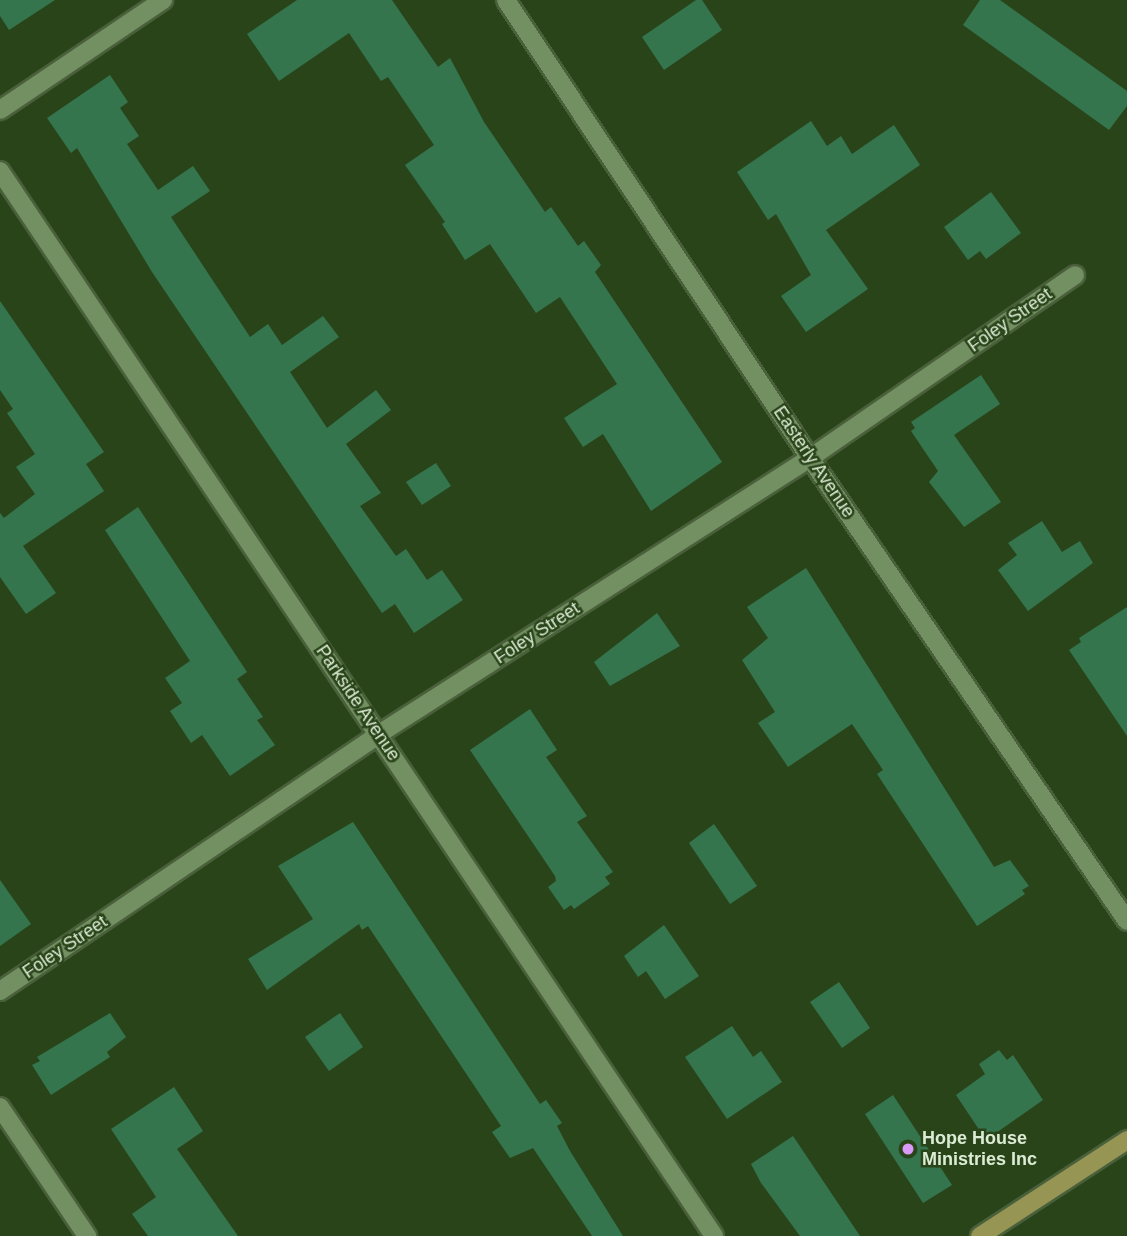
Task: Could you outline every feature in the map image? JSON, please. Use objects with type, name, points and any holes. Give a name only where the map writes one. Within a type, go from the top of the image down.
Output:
[{"type":"main road","points":[[980,1236],[1127,1140]]},
{"type":"street","points":[[0,110],[163,0]]},
{"type":"street","name":"Easterly Avenue","points":[[506,0],[810,458],[1127,921]]},
{"type":"street","name":"Parkside Avenue","points":[[0,171],[714,1236]]},
{"type":"street","name":"Foley Street","points":[[0,991],[379,734],[810,458],[1075,275]]},
{"type":"street","points":[[0,1107],[87,1236]]},
{"type":"building","points":[[0,0],[55,0],[9,30],[0,16]]},
{"type":"building","points":[[297,0],[392,0],[438,67],[450,58],[484,122],[545,212],[551,207],[578,246],[584,241],[601,265],[595,272],[722,462],[651,511],[603,434],[583,447],[564,418],[617,384],[560,297],[536,313],[490,244],[465,260],[442,224],[445,222],[405,165],[434,145],[388,77],[381,81],[349,33],[279,81],[247,34]]},
{"type":"building","points":[[696,0],[702,0],[722,30],[664,70],[642,37]]},
{"type":"building","points":[[980,0],[1000,0],[1127,91],[1127,106],[1109,130],[963,25]]},
{"type":"building","points":[[110,75],[128,102],[120,108],[139,136],[127,144],[158,190],[193,166],[210,191],[171,217],[250,337],[268,324],[282,345],[323,316],[339,337],[290,372],[327,428],[376,390],[391,410],[346,444],[381,493],[360,506],[396,556],[406,549],[427,580],[442,570],[463,600],[414,633],[395,604],[382,613],[152,272],[77,148],[71,153],[47,118]]},
{"type":"building","points":[[811,121],[827,146],[841,136],[852,154],[894,125],[920,165],[826,230],[868,289],[806,332],[781,296],[811,275],[776,214],[768,220],[737,172]]},
{"type":"building","points":[[991,192],[1021,233],[986,259],[980,251],[968,260],[944,227]]},
{"type":"building","points":[[0,301],[104,452],[86,464],[104,491],[23,546],[56,593],[26,614],[0,577],[0,513],[4,518],[35,494],[16,467],[35,454],[7,413],[13,409],[0,390]]},
{"type":"building","points":[[981,375],[1000,404],[954,435],[1001,502],[964,527],[929,482],[938,471],[911,431],[915,428],[911,422]]},
{"type":"building","points":[[436,463],[451,486],[422,505],[406,482]]},
{"type":"building","points":[[138,507],[247,672],[237,679],[263,717],[257,720],[275,745],[230,776],[202,735],[191,743],[170,711],[182,703],[165,678],[190,661],[105,530]]},
{"type":"building","points":[[1042,521],[1062,552],[1080,541],[1093,563],[1028,611],[998,570],[1017,555],[1008,543]]},
{"type":"building","points":[[806,568],[994,867],[1010,860],[1029,886],[1022,890],[1025,894],[977,926],[877,774],[883,770],[852,724],[788,767],[758,723],[775,712],[742,660],[768,638],[747,607]]},
{"type":"building","points":[[1127,607],[1127,736],[1069,650],[1081,642],[1079,638]]},
{"type":"building","points":[[657,613],[680,646],[610,686],[594,662]]},
{"type":"building","points":[[530,709],[557,750],[546,757],[587,816],[577,822],[613,872],[605,877],[610,884],[574,909],[571,905],[564,910],[548,887],[556,881],[555,876],[470,750]]},
{"type":"building","points":[[353,822],[540,1104],[546,1100],[562,1123],[557,1126],[570,1151],[623,1236],[592,1236],[533,1148],[510,1158],[492,1132],[501,1126],[368,926],[362,930],[359,924],[267,990],[248,959],[313,919],[278,866]]},
{"type":"building","points":[[714,824],[757,886],[730,904],[689,843]]},
{"type":"building","points":[[0,880],[31,924],[0,946]]},
{"type":"building","points":[[664,925],[699,976],[665,999],[646,971],[638,977],[624,956]]},
{"type":"building","points":[[839,982],[870,1028],[842,1048],[810,1002]]},
{"type":"building","points":[[110,1013],[126,1037],[107,1052],[110,1057],[51,1095],[32,1065],[40,1061],[37,1057]]},
{"type":"building","points":[[340,1013],[363,1047],[329,1071],[305,1037]]},
{"type":"building","points":[[732,1026],[753,1057],[761,1051],[782,1082],[727,1119],[685,1057]]},
{"type":"building","points":[[999,1050],[1007,1060],[1013,1055],[1043,1100],[986,1140],[956,1095],[985,1074],[979,1064]]},
{"type":"building","points":[[174,1087],[203,1131],[177,1149],[238,1236],[148,1236],[132,1214],[156,1197],[111,1129]]},
{"type":"building","name":"Hope House Ministries Inc","points":[[893,1095],[952,1185],[923,1203],[865,1114]]},
{"type":"building","points":[[793,1136],[860,1236],[800,1236],[761,1183],[751,1164]]},
{"type":"place","name":"Hope House Ministries Inc","points":[[908,1149]]}]
